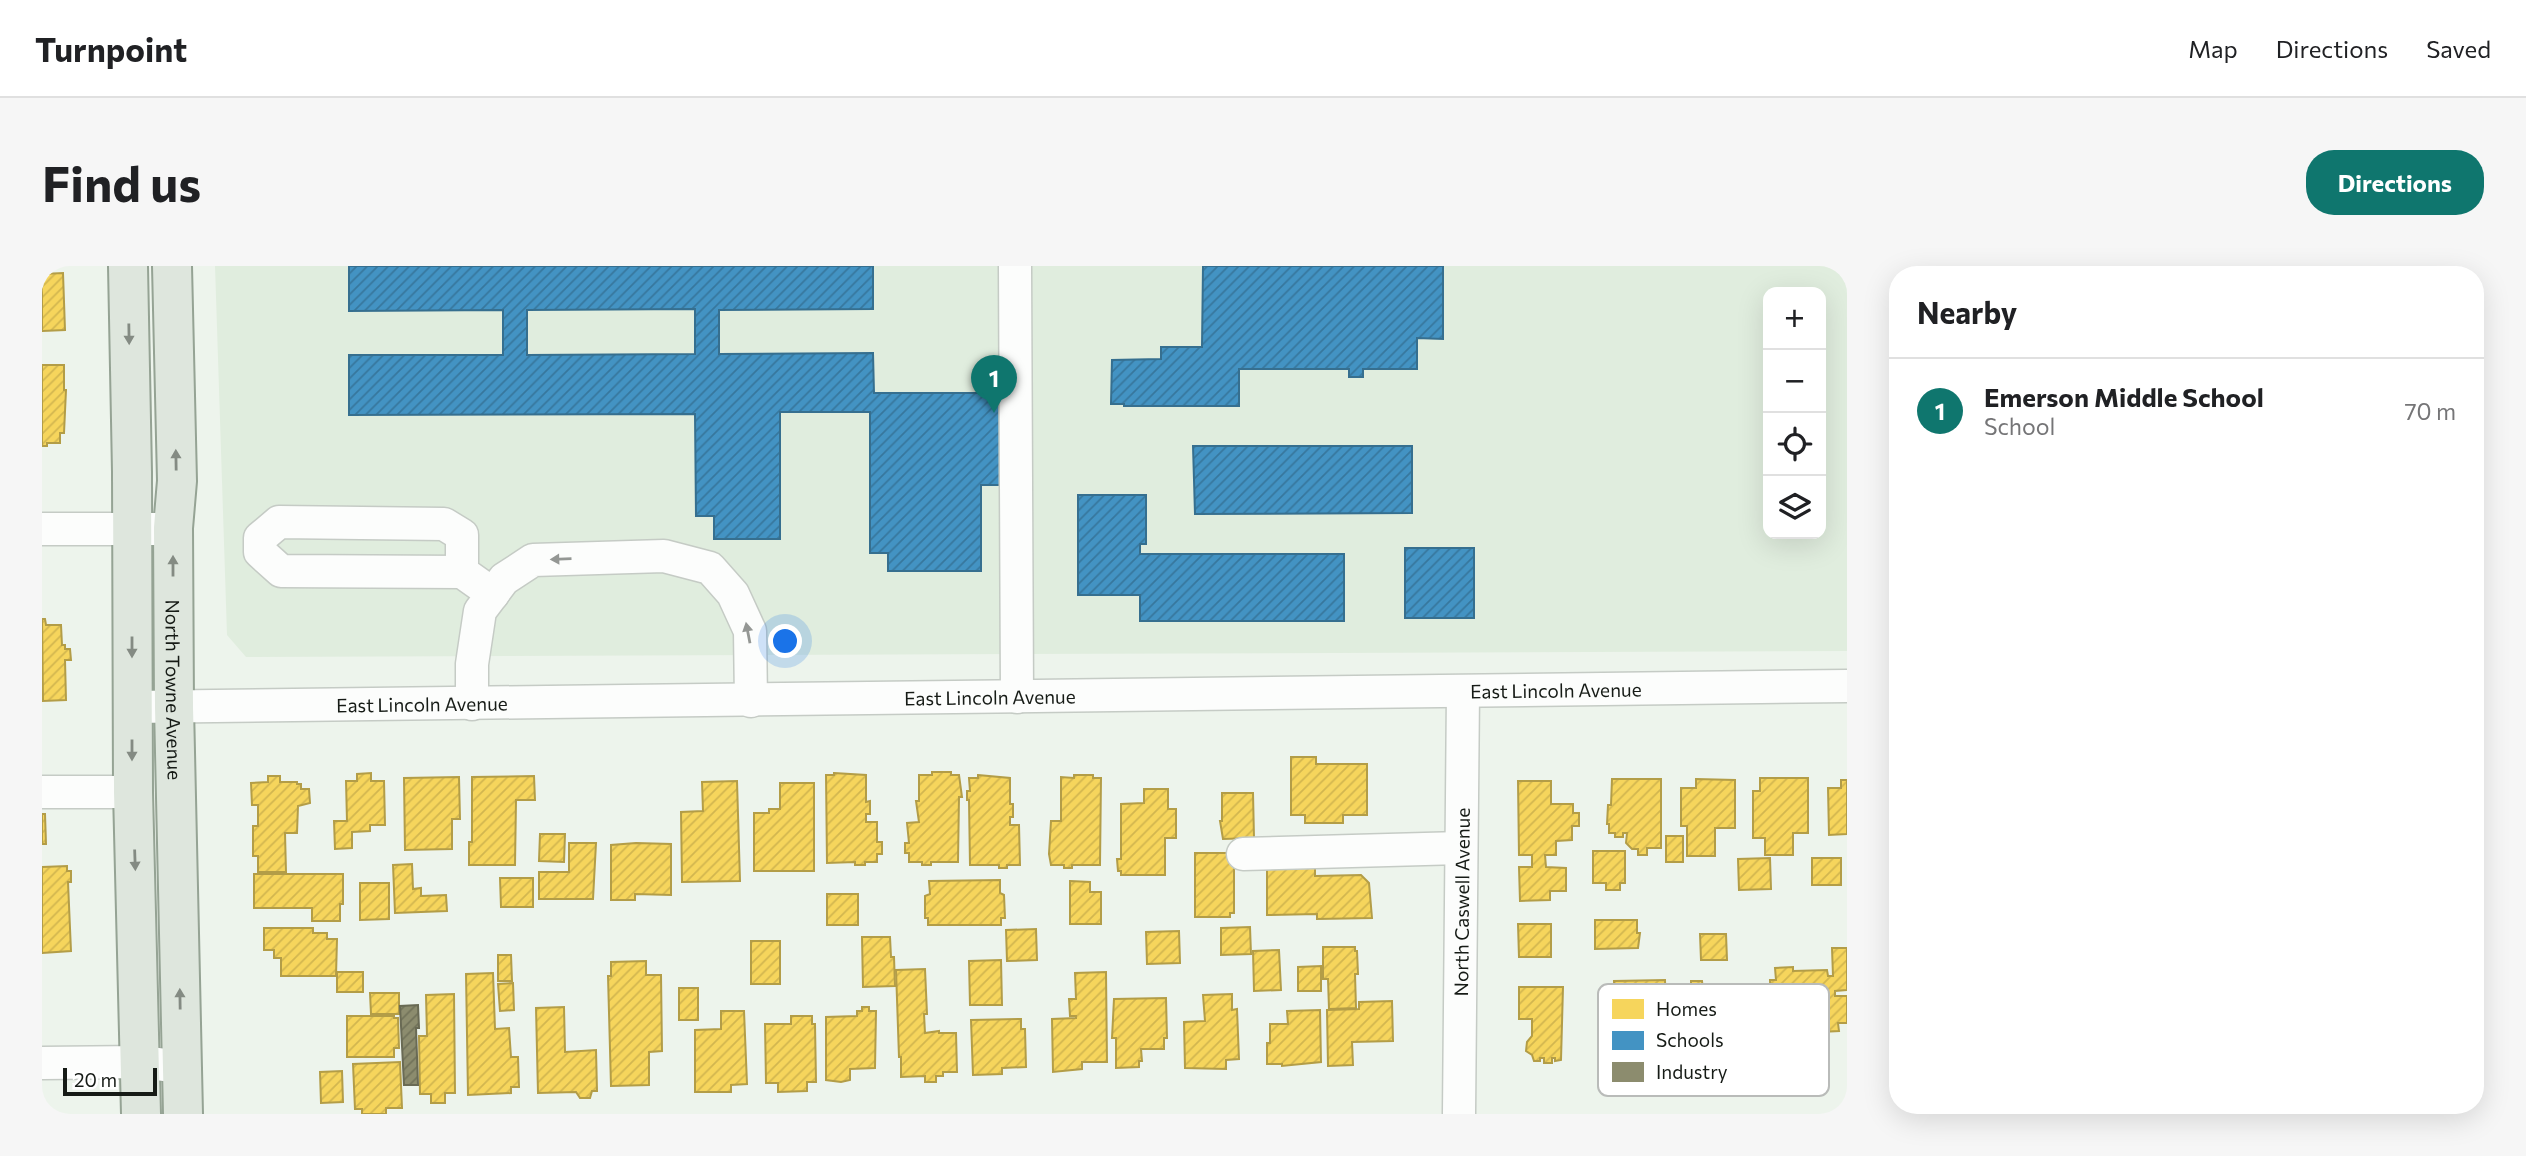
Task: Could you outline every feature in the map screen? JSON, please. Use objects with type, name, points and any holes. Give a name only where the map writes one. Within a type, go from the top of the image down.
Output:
[{"type":"main road","points":[[128,266],[133,792],[141,1114]]},
{"type":"main road","name":"North Towne Avenue","points":[[172,266],[177,481],[173,528],[174,707],[183,1114]]},
{"type":"street","points":[[1015,266],[1017,697]]},
{"type":"street","points":[[462,572],[462,535],[444,524],[279,522],[260,538],[260,552],[281,571],[462,572],[493,594]]},
{"type":"street","points":[[42,530],[173,528]]},
{"type":"street","points":[[472,704],[472,664],[480,611],[505,579],[533,560],[664,556],[710,568],[733,594],[750,631],[751,701]]},
{"type":"street","name":"East Lincoln Avenue","points":[[132,707],[1847,686]]},
{"type":"street","name":"North Caswell Avenue","points":[[1459,1114],[1463,692]]},
{"type":"street","points":[[42,792],[133,792]]},
{"type":"street","points":[[1243,854],[1461,848]]},
{"type":"street","points":[[42,1063],[141,1062],[181,1067]]},
{"type":"shaded area","points":[[215,266],[1847,266],[1847,651],[246,657],[227,635]]},
{"type":"building: Homes","points":[[63,273],[65,330],[42,331],[42,274]]},
{"type":"building: Homes","points":[[42,365],[64,365],[66,390],[64,433],[60,433],[60,443],[47,443],[47,446],[42,446]]},
{"type":"building: Homes","points":[[42,619],[45,619],[46,625],[61,625],[62,645],[65,645],[65,649],[70,649],[71,660],[65,660],[66,700],[43,701]]},
{"type":"building: Homes","points":[[1291,757],[1316,757],[1316,764],[1367,764],[1367,815],[1343,815],[1343,823],[1305,823],[1305,815],[1291,815]]},
{"type":"building: Homes","points":[[932,772],[959,775],[962,797],[959,797],[958,862],[931,862],[931,865],[922,865],[922,862],[909,862],[909,853],[905,853],[905,843],[909,843],[907,823],[919,822],[916,801],[919,801],[919,775],[932,775]]},
{"type":"building: Homes","points":[[371,773],[371,781],[384,781],[385,825],[370,825],[370,831],[352,832],[352,848],[335,849],[334,821],[347,821],[346,781],[357,781],[357,774]]},
{"type":"building: Homes","points":[[826,775],[866,775],[866,802],[870,801],[870,814],[866,814],[866,822],[877,822],[877,842],[882,842],[882,854],[877,854],[877,862],[865,862],[865,865],[855,865],[855,862],[827,863]]},
{"type":"building: Homes","points":[[978,775],[1010,778],[1013,817],[1010,817],[1010,825],[1019,825],[1020,865],[999,868],[999,865],[970,865],[967,791],[970,791],[969,778],[978,778]]},
{"type":"building: Homes","points":[[1074,775],[1101,778],[1100,865],[1072,865],[1072,868],[1064,868],[1064,865],[1051,865],[1051,821],[1061,821],[1061,777],[1074,778]]},
{"type":"building: Homes","points":[[268,776],[280,776],[280,782],[297,782],[301,784],[301,789],[309,789],[310,803],[298,806],[297,833],[285,833],[286,872],[258,872],[258,856],[253,856],[253,826],[258,826],[258,805],[252,805],[251,783],[268,782]]},
{"type":"building: Homes","points":[[534,776],[535,800],[516,800],[515,865],[469,865],[469,842],[472,842],[472,777]]},
{"type":"building: Homes","points":[[459,777],[460,819],[452,819],[452,849],[405,850],[404,778]]},
{"type":"building: Homes","points":[[1760,778],[1808,778],[1808,833],[1793,833],[1793,855],[1765,855],[1765,838],[1753,838],[1753,791],[1760,791]]},
{"type":"building: Homes","points":[[1612,779],[1661,779],[1661,848],[1647,848],[1647,855],[1638,855],[1638,849],[1632,849],[1626,843],[1627,833],[1623,833],[1623,837],[1615,837],[1615,833],[1609,833],[1608,805],[1611,805]]},
{"type":"building: Homes","points":[[1696,779],[1735,780],[1735,828],[1715,828],[1715,856],[1687,856],[1687,826],[1681,826],[1681,788],[1696,788]]},
{"type":"building: Homes","points":[[1841,780],[1847,780],[1847,834],[1829,835],[1828,788],[1841,788]]},
{"type":"building: Homes","points":[[737,781],[740,881],[682,882],[681,812],[703,811],[702,782]]},
{"type":"building: Homes","points":[[1518,781],[1551,781],[1551,804],[1573,804],[1573,813],[1579,813],[1579,826],[1572,826],[1572,840],[1556,841],[1556,855],[1545,855],[1546,867],[1566,868],[1566,891],[1550,891],[1550,900],[1520,901],[1519,867],[1532,867],[1532,855],[1519,855]]},
{"type":"building: Homes","points":[[780,783],[814,783],[814,871],[754,871],[754,813],[769,813],[769,809],[780,809]]},
{"type":"building: Homes","points":[[1144,789],[1168,789],[1168,809],[1176,809],[1176,838],[1165,838],[1165,875],[1121,875],[1117,859],[1121,859],[1121,804],[1144,803]]},
{"type":"building: Homes","points":[[1222,793],[1253,793],[1254,838],[1223,839],[1220,821]]},
{"type":"building: Homes","points":[[42,814],[45,814],[46,844],[42,844]]},
{"type":"building: Homes","points":[[540,834],[565,834],[564,862],[539,861]]},
{"type":"building: Homes","points":[[1666,836],[1683,836],[1683,862],[1666,862]]},
{"type":"building: Homes","points":[[569,843],[596,843],[593,899],[539,899],[539,872],[569,872]]},
{"type":"building: Homes","points":[[671,844],[671,895],[635,894],[635,900],[611,900],[611,845]]},
{"type":"building: Homes","points":[[1593,851],[1625,851],[1625,883],[1620,883],[1620,890],[1606,890],[1606,883],[1593,883]]},
{"type":"building: Homes","points":[[1195,853],[1234,855],[1234,913],[1230,913],[1230,917],[1195,917]]},
{"type":"building: Homes","points":[[1770,858],[1771,889],[1739,890],[1738,859]]},
{"type":"building: Homes","points":[[1812,858],[1841,858],[1841,885],[1812,885]]},
{"type":"building: Homes","points":[[412,864],[413,889],[421,888],[421,896],[446,895],[447,911],[395,913],[393,865]]},
{"type":"building: Homes","points":[[67,866],[67,871],[71,871],[71,882],[68,882],[71,951],[42,953],[42,867]]},
{"type":"building: Homes","points":[[1315,867],[1315,876],[1361,875],[1369,883],[1372,918],[1317,919],[1317,914],[1267,915],[1267,868]]},
{"type":"building: Homes","points":[[254,874],[343,874],[340,921],[312,921],[312,908],[254,908]]},
{"type":"building: Homes","points":[[500,878],[533,878],[533,907],[501,907]]},
{"type":"building: Homes","points":[[1000,880],[1005,918],[1001,918],[1001,925],[928,925],[928,918],[925,918],[925,896],[930,894],[929,881]]},
{"type":"building: Homes","points":[[1070,881],[1090,882],[1090,892],[1101,892],[1101,924],[1070,924]]},
{"type":"building: Homes","points":[[360,883],[389,883],[389,919],[360,920]]},
{"type":"building: Homes","points":[[827,894],[858,894],[858,925],[827,925]]},
{"type":"building: Homes","points":[[1595,920],[1637,920],[1637,933],[1640,933],[1638,948],[1595,949]]},
{"type":"building: Homes","points":[[1518,924],[1551,924],[1551,957],[1519,957]]},
{"type":"building: Homes","points":[[1250,927],[1251,954],[1221,955],[1221,928]]},
{"type":"building: Homes","points":[[264,928],[313,928],[313,933],[327,933],[327,939],[337,939],[336,976],[281,976],[281,958],[274,958],[274,950],[264,950]]},
{"type":"building: Homes","points":[[1036,929],[1037,960],[1007,961],[1006,930]]},
{"type":"building: Homes","points":[[1179,931],[1180,963],[1147,964],[1146,932]]},
{"type":"building: Homes","points":[[1700,934],[1726,934],[1727,960],[1701,960]]},
{"type":"building: Homes","points":[[862,937],[890,937],[895,986],[863,987]]},
{"type":"building: Homes","points":[[751,941],[780,941],[780,984],[751,984]]},
{"type":"building: Homes","points":[[1323,947],[1355,947],[1358,974],[1355,974],[1356,1008],[1329,1009],[1328,979],[1323,979]]},
{"type":"building: Homes","points":[[1832,948],[1847,948],[1847,990],[1835,991],[1835,996],[1847,996],[1847,1023],[1838,1023],[1839,1031],[1829,1032],[1829,984],[1770,984],[1770,980],[1776,980],[1775,968],[1793,967],[1793,971],[1827,970],[1828,976],[1833,976]]},
{"type":"building: Homes","points":[[1279,950],[1281,990],[1254,991],[1253,951]]},
{"type":"building: Homes","points":[[498,955],[511,955],[512,981],[498,981]]},
{"type":"building: Homes","points":[[1001,960],[1002,1005],[970,1005],[969,961]]},
{"type":"building: Homes","points":[[646,961],[646,975],[661,975],[662,1051],[649,1052],[649,1085],[611,1086],[608,976],[611,976],[611,962]]},
{"type":"building: Homes","points":[[1321,966],[1321,991],[1298,991],[1298,967]]},
{"type":"building: Homes","points":[[925,969],[925,1033],[956,1033],[957,1072],[943,1072],[943,1076],[936,1076],[936,1082],[925,1082],[925,1076],[901,1077],[899,1057],[896,970]]},
{"type":"building: Homes","points":[[337,972],[363,972],[363,992],[337,992]]},
{"type":"building: Homes","points":[[1106,972],[1107,1062],[1082,1062],[1082,1069],[1053,1072],[1052,1019],[1076,1018],[1070,1016],[1069,999],[1076,999],[1075,973]]},
{"type":"building: Homes","points":[[493,973],[495,1029],[509,1028],[511,1057],[518,1057],[519,1087],[511,1087],[511,1093],[468,1095],[466,974]]},
{"type":"building: Homes","points":[[1665,980],[1665,984],[1614,984],[1614,981]]},
{"type":"building: Homes","points":[[1691,981],[1702,981],[1702,984],[1691,984]]},
{"type":"building: Homes","points":[[513,983],[514,1010],[500,1011],[498,984]]},
{"type":"building: Homes","points":[[1519,987],[1563,987],[1561,1060],[1555,1061],[1555,1058],[1552,1058],[1552,1063],[1544,1063],[1544,1058],[1540,1058],[1540,1061],[1534,1061],[1532,1055],[1526,1051],[1527,1042],[1532,1036],[1532,1019],[1519,1019]]},
{"type":"building: Homes","points":[[679,988],[698,988],[698,1020],[679,1020]]},
{"type":"building: Homes","points":[[370,993],[399,993],[399,1014],[371,1014]]},
{"type":"building: Homes","points":[[454,994],[455,1093],[445,1093],[445,1103],[431,1103],[431,1094],[420,1094],[419,1036],[427,1036],[426,995]]},
{"type":"building: Homes","points":[[1232,994],[1232,1010],[1237,1009],[1239,1059],[1226,1060],[1226,1069],[1185,1068],[1184,1022],[1205,1021],[1203,995]]},
{"type":"building: Homes","points":[[1166,998],[1167,1038],[1164,1038],[1164,1049],[1141,1049],[1142,1061],[1139,1061],[1139,1067],[1116,1068],[1116,1038],[1112,1038],[1114,999]]},
{"type":"building: Homes","points":[[1392,1001],[1393,1041],[1352,1042],[1353,1065],[1328,1066],[1327,1010],[1359,1009],[1359,1002]]},
{"type":"building: Homes","points":[[564,1007],[565,1052],[596,1050],[597,1091],[592,1091],[590,1098],[580,1098],[576,1092],[538,1093],[536,1008]]},
{"type":"building: Homes","points":[[862,1007],[876,1011],[875,1068],[850,1069],[850,1080],[826,1080],[826,1017],[857,1016],[857,1011],[862,1011]]},
{"type":"building: Homes","points":[[1320,1010],[1321,1062],[1282,1066],[1267,1064],[1270,1024],[1288,1024],[1287,1011]]},
{"type":"building: Homes","points":[[721,1011],[744,1011],[747,1084],[731,1085],[731,1092],[695,1092],[695,1030],[721,1029]]},
{"type":"building: Homes","points":[[347,1016],[398,1018],[399,1048],[394,1048],[394,1057],[347,1057]]},
{"type":"building: Homes","points":[[791,1016],[812,1016],[812,1024],[815,1024],[816,1082],[807,1082],[807,1091],[778,1092],[778,1083],[766,1083],[765,1024],[791,1024]]},
{"type":"building: Homes","points":[[1021,1019],[1021,1029],[1025,1029],[1026,1067],[1002,1068],[1002,1074],[973,1075],[971,1020]]},
{"type":"building: Homes","points":[[400,1062],[402,1108],[386,1108],[386,1114],[362,1114],[362,1109],[355,1109],[353,1064]]},
{"type":"building: Homes","points":[[342,1071],[343,1102],[321,1103],[320,1072]]},
{"type":"building: Schools","points":[[349,266],[873,266],[873,309],[719,310],[719,354],[873,353],[874,393],[1004,393],[1004,485],[981,485],[981,571],[888,571],[888,553],[870,553],[870,412],[780,412],[780,539],[714,539],[714,516],[696,516],[695,414],[349,415],[349,355],[503,355],[503,310],[349,311]],"holes":[[[695,309],[695,354],[527,355],[527,310]]]},
{"type":"building: Schools","points":[[1203,266],[1443,266],[1443,339],[1417,338],[1417,369],[1363,369],[1363,377],[1349,377],[1349,369],[1239,369],[1239,406],[1111,404],[1112,360],[1161,359],[1161,347],[1202,347]]},
{"type":"building: Schools","points":[[1193,446],[1412,446],[1412,513],[1195,514]]},
{"type":"building: Schools","points":[[1078,495],[1146,495],[1146,544],[1140,544],[1140,554],[1344,554],[1344,621],[1140,621],[1140,595],[1078,595]]},
{"type":"building: Schools","points":[[1405,548],[1474,548],[1474,618],[1405,618]]},
{"type":"building: Industry","points":[[418,1005],[418,1085],[404,1085],[400,1006]]},
{"type":"place","name":"Emerson Middle School","points":[[994,413]]}]
